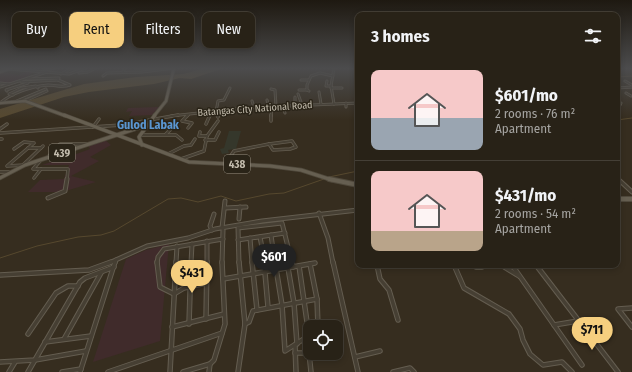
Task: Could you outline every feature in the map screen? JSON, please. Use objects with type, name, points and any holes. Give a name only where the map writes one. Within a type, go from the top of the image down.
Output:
[{"type":"main road","points":[[142,145],[139,141],[140,136],[166,101],[169,85]]},
{"type":"main road","points":[[0,103],[22,101],[142,145]]},
{"type":"main road","name":"439","points":[[0,178],[24,165],[147,125]]},
{"type":"main road","name":"438","points":[[142,145],[195,163],[281,167],[301,170],[329,179],[355,184]]},
{"type":"main road","points":[[620,199],[632,199]]},
{"type":"street","points":[[7,91],[6,90],[21,85]]},
{"type":"street","points":[[0,103],[22,91],[47,85]]},
{"type":"street","points":[[51,85],[64,87],[69,85]]},
{"type":"street","points":[[300,90],[308,91],[306,85]]},
{"type":"street","points":[[326,85],[342,88]]},
{"type":"street","points":[[15,87],[22,88],[36,86],[38,88]]},
{"type":"street","points":[[331,87],[334,104]]},
{"type":"street","points":[[14,95],[9,94],[22,88]]},
{"type":"street","points":[[218,117],[216,112],[218,101],[224,100],[230,88]]},
{"type":"street","points":[[620,88],[632,88]]},
{"type":"street","points":[[271,89],[275,90],[277,106],[284,110],[285,113]]},
{"type":"street","points":[[22,101],[47,90],[22,101]]},
{"type":"street","points":[[319,92],[321,104]]},
{"type":"street","points":[[626,93],[632,96]]},
{"type":"street","points":[[298,94],[302,105]]},
{"type":"street","points":[[295,97],[295,106]]},
{"type":"street","points":[[22,101],[32,100]]},
{"type":"street","points":[[267,100],[269,107]]},
{"type":"street","points":[[252,101],[254,107]]},
{"type":"street","name":"Batangas City National Road","points":[[0,133],[128,124],[189,114],[254,107],[295,106],[310,103],[355,103]]},
{"type":"street","points":[[346,103],[346,107]]},
{"type":"street","points":[[271,121],[272,107]]},
{"type":"street","points":[[206,124],[211,112]]},
{"type":"street","points":[[188,128],[192,123],[182,122],[189,114]]},
{"type":"street","points":[[92,127],[99,119]]},
{"type":"street","points":[[181,159],[204,151],[205,140],[218,121]]},
{"type":"street","points":[[0,129],[7,124]]},
{"type":"street","points":[[163,128],[177,128]]},
{"type":"street","points":[[166,135],[171,128]]},
{"type":"street","points":[[200,132],[199,136],[207,136]]},
{"type":"street","points":[[205,140],[215,140],[219,132]]},
{"type":"street","points":[[140,136],[177,135],[182,140]]},
{"type":"street","points":[[168,155],[184,146],[191,145],[195,139]]},
{"type":"street","points":[[226,164],[234,151],[248,147],[269,144],[291,141],[296,147],[290,149],[273,150],[269,144]]},
{"type":"street","points":[[14,149],[24,142],[34,142],[7,166],[24,165],[42,147],[28,148]]},
{"type":"street","points":[[48,157],[60,144],[90,144]]},
{"type":"street","points":[[30,172],[41,160]]},
{"type":"street","points":[[33,169],[68,169],[65,190],[48,198]]},
{"type":"street","points":[[34,178],[42,169]]},
{"type":"street","points":[[0,172],[9,172]]},
{"type":"street","points":[[620,181],[632,192]]},
{"type":"street","points":[[183,372],[210,364],[214,360],[225,324],[222,279],[222,229],[225,201]]},
{"type":"street","points":[[240,207],[240,219]]},
{"type":"street","points":[[225,208],[246,207]]},
{"type":"street","points":[[0,275],[60,271],[80,272],[100,267],[147,246],[188,238],[212,230],[319,214],[355,210]]},
{"type":"street","points":[[212,230],[210,226],[214,214]]},
{"type":"street","points":[[319,214],[328,238],[340,301],[358,372]]},
{"type":"street","points":[[238,372],[245,324],[240,276],[238,228],[281,222],[286,233],[294,267]]},
{"type":"street","points":[[238,240],[286,233]]},
{"type":"street","points":[[271,235],[282,305],[285,351],[303,340]]},
{"type":"street","points":[[260,237],[266,271],[268,307]]},
{"type":"street","points":[[250,238],[257,310]]},
{"type":"street","points":[[174,294],[160,287],[160,277],[156,262],[161,251],[177,246],[223,239]]},
{"type":"street","points":[[206,319],[207,241]]},
{"type":"street","points":[[189,324],[192,244]]},
{"type":"street","points":[[170,372],[177,246]]},
{"type":"street","points":[[62,372],[80,370],[116,260]]},
{"type":"street","points":[[222,279],[315,263]]},
{"type":"street","points":[[310,264],[317,299],[318,320]]},
{"type":"street","points":[[299,266],[307,320]]},
{"type":"street","points":[[28,372],[78,286],[85,278],[114,267]]},
{"type":"street","points":[[288,268],[294,303],[296,372]]},
{"type":"street","points":[[378,268],[380,279],[389,290],[398,320]]},
{"type":"street","points":[[455,268],[464,288],[506,311],[514,319],[526,347],[537,361],[542,365],[562,362],[572,372]]},
{"type":"street","points":[[506,268],[520,276]]},
{"type":"street","points":[[514,268],[582,365]]},
{"type":"street","points":[[538,268],[618,372]]},
{"type":"street","points":[[64,339],[101,273]]},
{"type":"street","points":[[174,294],[191,286],[206,283]]},
{"type":"street","points":[[28,334],[60,289],[68,286],[78,286]]},
{"type":"street","points":[[245,324],[249,322],[252,312],[257,310],[317,299]]},
{"type":"street","points":[[632,308],[618,310],[632,327]]},
{"type":"street","points":[[172,327],[189,324],[224,314]]},
{"type":"street","points":[[554,325],[578,321]]},
{"type":"street","points":[[108,372],[222,333]]},
{"type":"street","points":[[45,342],[91,336]]},
{"type":"street","points":[[0,363],[35,360],[86,351]]},
{"type":"street","points":[[355,357],[380,351]]},
{"type":"street","points":[[295,353],[309,353],[311,372]]},
{"type":"street","points":[[9,372],[16,361]]},
{"type":"street","points":[[209,372],[210,364]]},
{"type":"street","points":[[393,372],[410,368],[414,372]]},
{"type":"shaded area","points":[[79,85],[143,85],[89,92],[64,97],[0,118],[0,109]]},
{"type":"shaded area","points":[[159,107],[152,115],[129,116],[132,111],[126,112],[128,108]]},
{"type":"shaded area","points":[[229,131],[241,131],[236,149],[228,150],[229,153],[222,154],[220,149],[224,148]]},
{"type":"shaded area","points":[[105,140],[111,145],[90,157],[99,161],[71,176],[96,182],[62,192],[28,192],[40,180],[64,179],[69,165],[42,165],[54,161],[53,157],[68,152],[71,156],[90,149],[88,145]]},
{"type":"shaded area","points":[[169,244],[160,341],[93,362],[126,259],[146,250]]},
{"type":"waterway","points":[[620,120],[632,118]]},
{"type":"waterway","points":[[329,177],[355,172]]},
{"type":"waterway","points":[[0,258],[37,246],[78,237],[101,235],[114,231],[168,199],[181,198],[198,202],[221,196],[236,201],[269,194],[284,193],[324,179]]},
{"type":"district","name":"Gulod Labak","points":[[148,125]]}]
